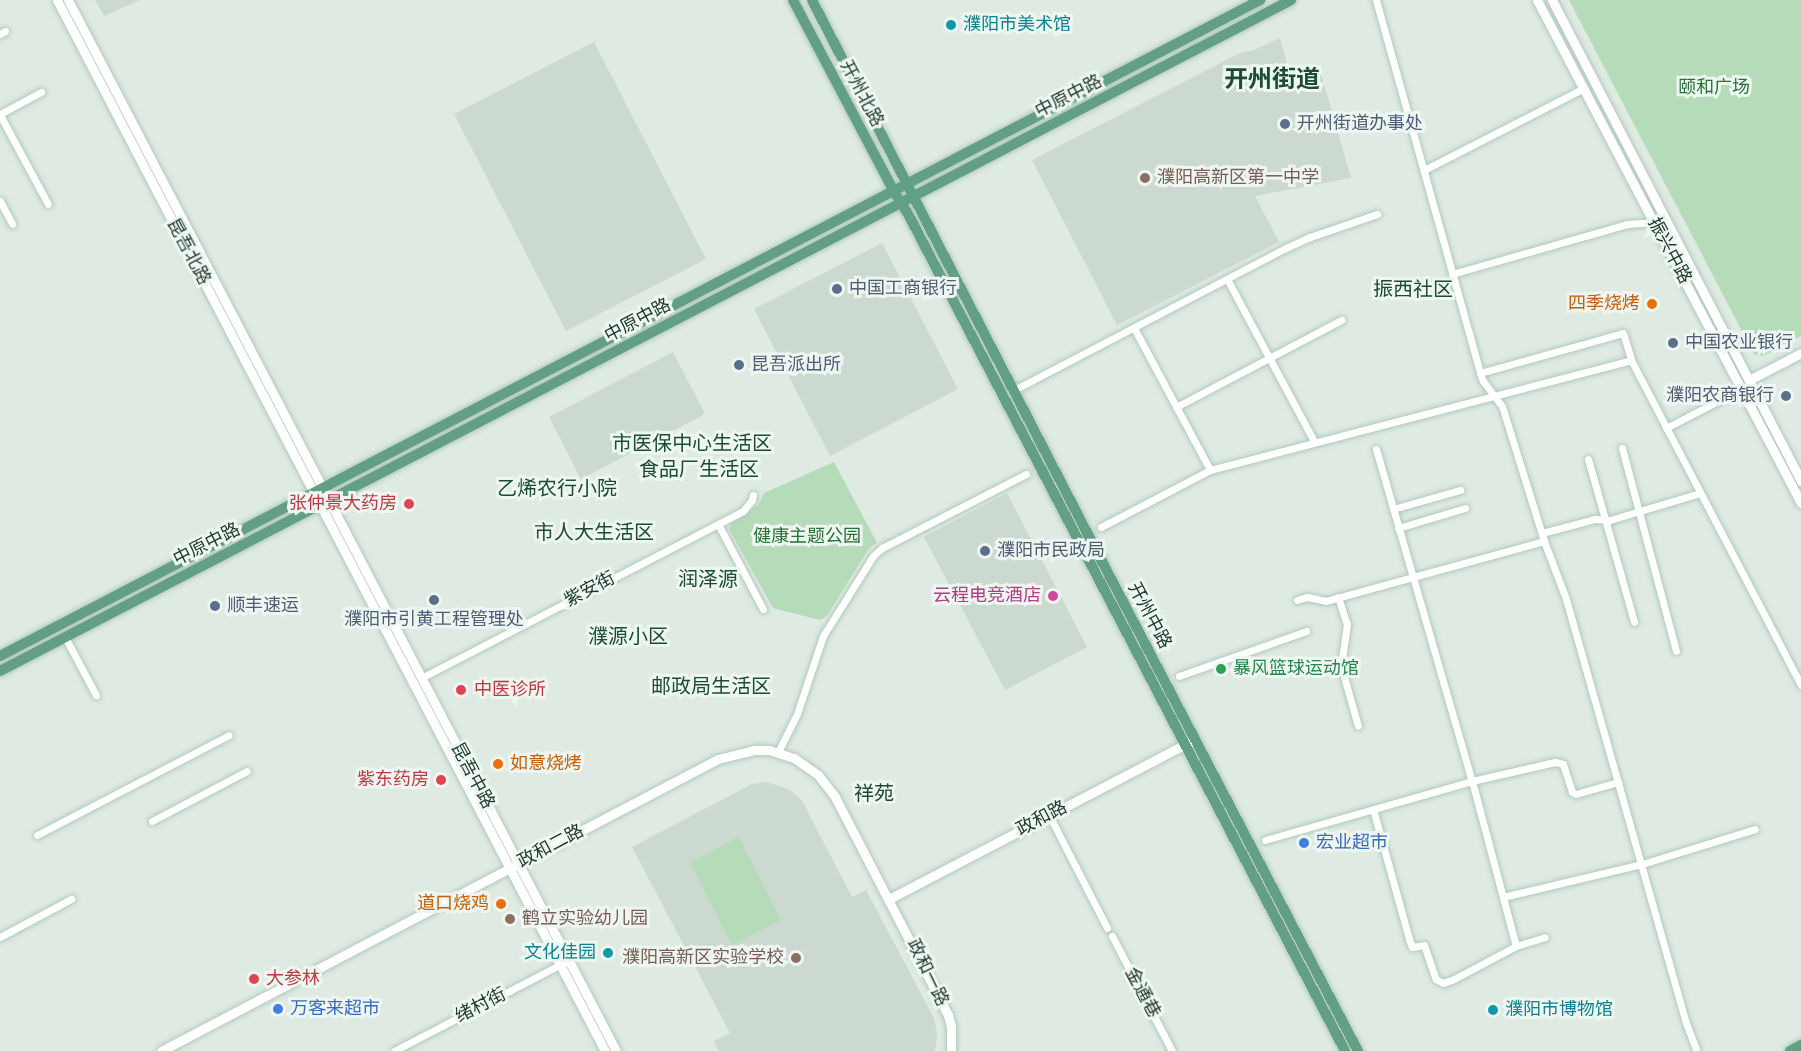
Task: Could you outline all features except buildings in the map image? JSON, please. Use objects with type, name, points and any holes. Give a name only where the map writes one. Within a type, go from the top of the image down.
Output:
[{"type":"main road","name":"开州北路","points":[[793,0],[900,203]]},
{"type":"main road","name":"开州北路","points":[[812,0],[915,195]]},
{"type":"main road","name":"中原中路","points":[[0,656],[1260,0]]},
{"type":"main road","name":"中原中路","points":[[0,671],[1291,0]]},
{"type":"main road","name":"开州中路","points":[[915,195],[1345,1051]]},
{"type":"main road","name":"开州中路","points":[[900,203],[907,212],[1358,1051]]},
{"type":"main road","points":[[1790,1051],[1801,1045]]},
{"type":"street","name":"昆吾北路","points":[[57,0],[318,490]]},
{"type":"street","name":"昆吾北路","points":[[68,0],[324,503]]},
{"type":"street","points":[[1376,0],[1480,373],[1483,381],[1497,396],[1502,406],[1585,660],[1686,1023],[1697,1051]]},
{"type":"street","name":"振兴中路","points":[[1537,0],[1801,503]]},
{"type":"street","name":"振兴中路","points":[[1552,0],[1801,481]]},
{"type":"street","points":[[1424,170],[1584,88]]},
{"type":"street","points":[[41,92],[0,114],[48,204]]},
{"type":"street","points":[[0,201],[12,224]]},
{"type":"street","points":[[1014,390],[1310,237],[1377,214]]},
{"type":"street","points":[[1452,274],[1627,224],[1654,222]]},
{"type":"street","points":[[1227,279],[1314,441]]},
{"type":"street","points":[[1176,407],[1341,320]]},
{"type":"street","points":[[1134,328],[1210,470]]},
{"type":"street","points":[[1480,373],[1623,333],[1630,360],[1801,685]]},
{"type":"street","points":[[1749,380],[1801,353]]},
{"type":"street","points":[[1101,527],[1210,470],[1630,360]]},
{"type":"street","points":[[1666,428],[1741,389]]},
{"type":"street","points":[[1622,448],[1676,651]]},
{"type":"street","points":[[1376,449],[1472,781],[1516,946]]},
{"type":"street","points":[[1588,459],[1634,622]]},
{"type":"street","points":[[778,752],[797,714],[823,636],[873,556],[882,548],[1026,474]]},
{"type":"street","points":[[1393,509],[1460,490]]},
{"type":"street","points":[[1297,600],[1307,597],[1326,600],[1338,597],[1543,537],[1595,519],[1639,512],[1700,493]]},
{"type":"street","name":"紫安街","points":[[421,678],[743,511],[752,500],[753,495]]},
{"type":"street","name":"昆吾中路","points":[[324,503],[421,678],[514,866]]},
{"type":"street","name":"昆吾中路","points":[[324,503],[564,963],[605,1051]]},
{"type":"street","points":[[1398,528],[1465,508]]},
{"type":"street","points":[[718,524],[763,609]]},
{"type":"street","points":[[1338,597],[1347,624],[1341,666],[1358,726]]},
{"type":"street","points":[[1179,676],[1306,631]]},
{"type":"street","points":[[65,637],[96,695]]},
{"type":"street","points":[[37,835],[229,735]]},
{"type":"street","name":"政和路","points":[[889,899],[1190,742]]},
{"type":"street","name":"政和二路","points":[[161,1051],[718,759],[754,750],[778,752],[810,768],[828,786],[889,899]]},
{"type":"street","points":[[1264,840],[1472,781],[1555,762],[1563,764],[1572,792],[1576,794],[1618,782]]},
{"type":"street","points":[[152,821],[247,771]]},
{"type":"street","points":[[1373,808],[1410,942],[1412,947],[1424,945],[1436,979],[1443,983],[1454,979],[1516,946],[1545,937]]},
{"type":"street","points":[[1049,815],[1107,928]]},
{"type":"street","points":[[1503,897],[1642,864],[1755,830]]},
{"type":"street","points":[[0,937],[71,899]]},
{"type":"street","name":"政和一路","points":[[889,899],[948,1015],[951,1026],[951,1051]]},
{"type":"street","name":"金通巷","points":[[1112,936],[1172,1051]]},
{"type":"street","name":"昆吾中路","points":[[564,963],[616,1051]]},
{"type":"street","name":"绪村街","points":[[394,1051],[564,963]]},
{"type":"shaded area","points":[[95,0],[140,0],[104,16]]},
{"type":"shaded area","name":"濮阳高新区第一中学","points":[[1280,38],[1289,71],[1318,63],[1351,178],[1255,196],[1279,242],[1117,325],[1032,160],[1242,52],[1252,51]]},
{"type":"shaded area","points":[[594,42],[706,259],[566,331],[454,114]]},
{"type":"shaded area","points":[[882,243],[958,389],[830,456],[754,309]]},
{"type":"shaded area","points":[[673,352],[705,414],[581,479],[549,417]]},
{"type":"shaded area","points":[[1007,493],[1087,647],[1005,690],[924,537]]},
{"type":"shaded area","name":"濮阳高新区实验学校","points":[[767,782],[788,789],[801,799],[852,897],[866,890],[934,1018],[937,1034],[935,1051],[719,1051],[714,1041],[730,1033],[632,847],[752,784]]},
{"type":"green space","name":"颐和广场","points":[[1569,0],[1801,0],[1801,336],[1763,356],[1754,354]]},
{"type":"green space","name":"健康主题公园","points":[[834,462],[877,543],[869,548],[827,616],[820,620],[773,608],[729,529],[731,524],[758,505],[764,493]]},
{"type":"green space","points":[[739,837],[781,920],[732,945],[690,863]]},
{"type":"place","name":"濮阳市美术馆","points":[[951,25]]},
{"type":"place","name":"开州街道办事处","points":[[1285,124]]},
{"type":"place","name":"濮阳高新区第一中学","points":[[1145,178]]},
{"type":"place","name":"中国工商银行","points":[[837,289]]},
{"type":"place","name":"四季烧烤","points":[[1652,304]]},
{"type":"place","name":"中国农业银行","points":[[1673,343]]},
{"type":"place","name":"昆吾派出所","points":[[739,365]]},
{"type":"place","name":"濮阳农商银行","points":[[1786,396]]},
{"type":"place","name":"张仲景大药房","points":[[409,504]]},
{"type":"place","name":"濮阳市民政局","points":[[985,551]]},
{"type":"place","name":"云程电竞酒店","points":[[1053,596]]},
{"type":"place","name":"濮阳市引黄工程管理处","points":[[434,600]]},
{"type":"place","name":"顺丰速运","points":[[215,606]]},
{"type":"place","name":"暴风篮球运动馆","points":[[1221,669]]},
{"type":"place","name":"中医诊所","points":[[461,690]]},
{"type":"place","name":"如意烧烤","points":[[498,764]]},
{"type":"place","name":"紫东药房","points":[[441,780]]},
{"type":"place","name":"宏业超市","points":[[1304,843]]},
{"type":"place","name":"道口烧鸡","points":[[501,904]]},
{"type":"place","name":"鹤立实验幼儿园","points":[[510,919]]},
{"type":"place","name":"文化佳园","points":[[608,953]]},
{"type":"place","name":"濮阳高新区实验学校","points":[[796,958]]},
{"type":"place","name":"大参林","points":[[254,979]]},
{"type":"place","name":"万客来超市","points":[[278,1009]]},
{"type":"place","name":"濮阳市博物馆","points":[[1493,1010]]},
{"type":"district","name":"开州街道","points":[[1272,80]]},
{"type":"district","name":"振西社区","points":[[1413,290]]},
{"type":"district","name":"市医保中心生活区","points":[[692,444]]},
{"type":"district","name":"食品厂生活区","points":[[699,470]]},
{"type":"district","name":"乙烯农行小院","points":[[557,489]]},
{"type":"district","name":"市人大生活区","points":[[594,533]]},
{"type":"district","name":"润泽源","points":[[708,580]]},
{"type":"district","name":"濮源小区","points":[[628,637]]},
{"type":"district","name":"邮政局生活区","points":[[711,687]]},
{"type":"district","name":"祥苑","points":[[874,794]]}]
